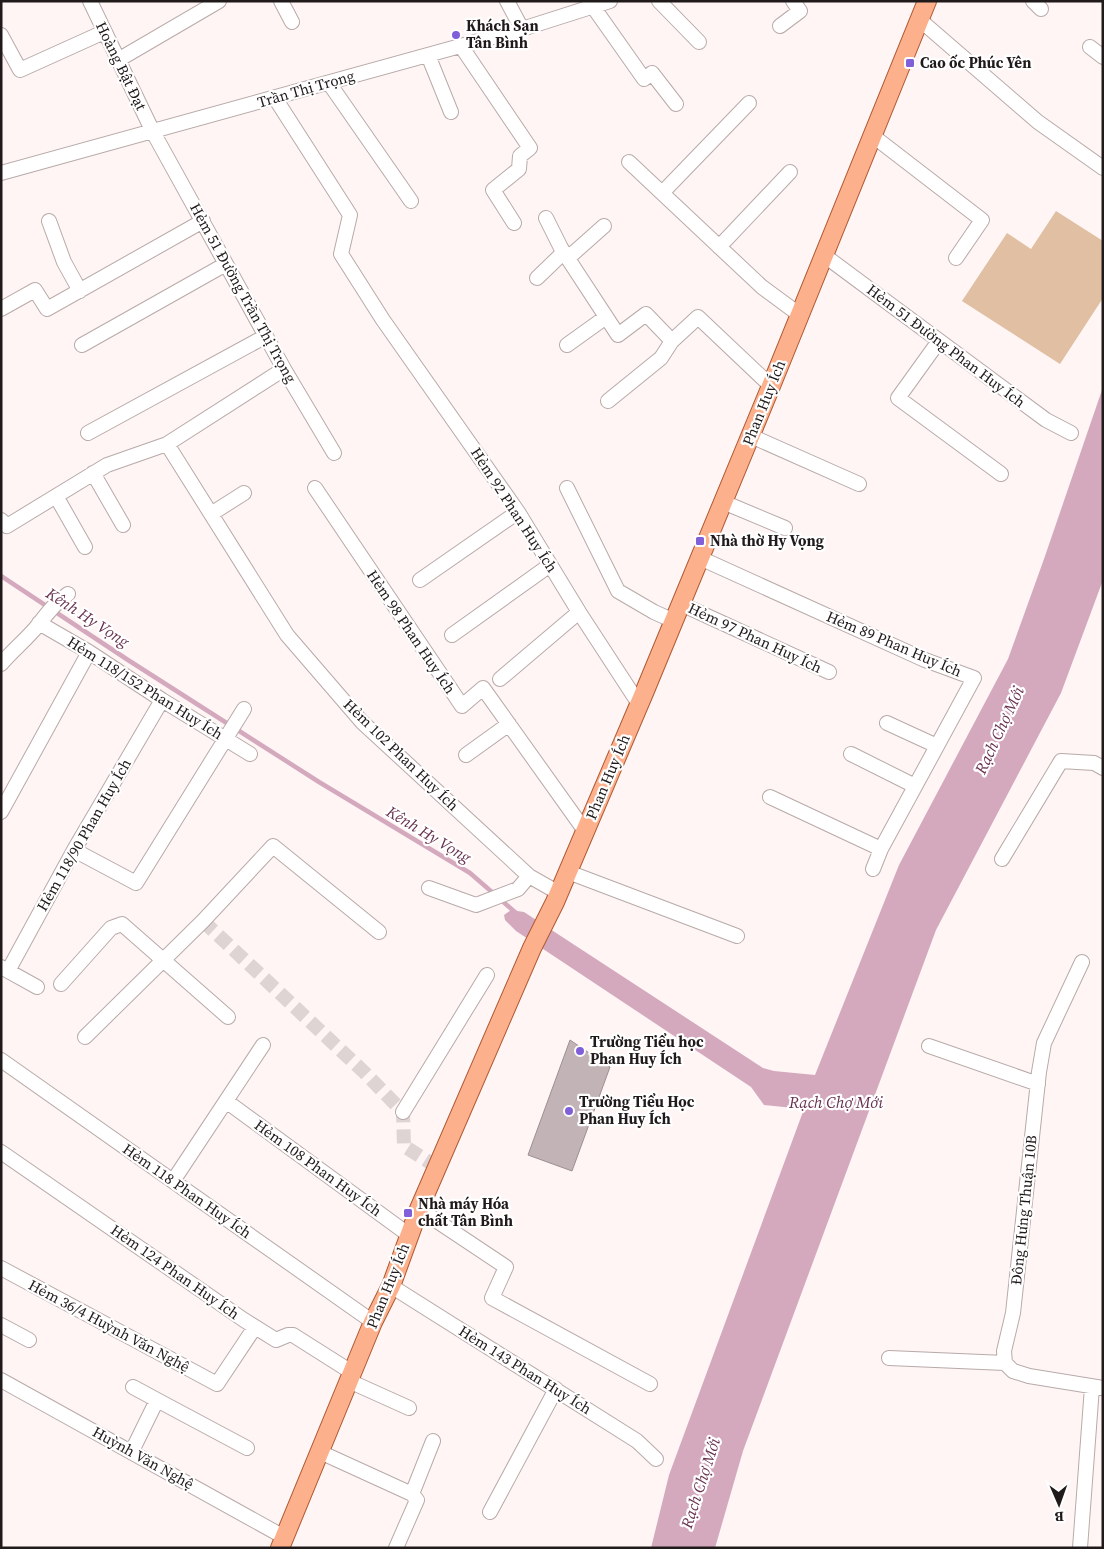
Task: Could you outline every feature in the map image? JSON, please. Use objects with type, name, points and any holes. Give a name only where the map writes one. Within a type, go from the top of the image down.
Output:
[{"type":"main road","name":"Phan Huy Ích","points":[[282,1542],[373,1322],[391,1286],[419,1209],[532,948],[568,872],[674,621],[772,386],[927,1]]},
{"type":"street","name":"Hoàng Bật Đạt","points":[[90,1],[153,132]]},
{"type":"street","points":[[118,60],[219,1]]},
{"type":"street","points":[[280,1],[292,22]]},
{"type":"street","points":[[507,1],[522,29]]},
{"type":"street","name":"Trần Thị Trọng","points":[[1,173],[522,29],[590,4],[610,1]]},
{"type":"street","points":[[659,1],[699,42]]},
{"type":"street","points":[[780,26],[800,11],[793,1]]},
{"type":"street","points":[[590,4],[644,79],[652,73],[676,104]]},
{"type":"street","points":[[920,20],[1038,122],[1103,168]]},
{"type":"street","points":[[1,35],[20,70],[104,32]]},
{"type":"street","points":[[461,46],[530,148],[520,156],[519,169],[493,190],[514,223]]},
{"type":"street","points":[[1090,47],[1103,57]]},
{"type":"street","points":[[428,55],[451,112]]},
{"type":"street","points":[[329,83],[411,201]]},
{"type":"street","name":"Hẻm 92 Phan Huy Ích","points":[[275,98],[350,215],[341,254],[383,320],[518,512],[579,612],[639,704]]},
{"type":"street","points":[[662,193],[749,103]]},
{"type":"street","name":"Hẻm 51 Đường Trần Thị Trọng","points":[[153,132],[284,369],[334,453]]},
{"type":"street","points":[[873,136],[982,220],[956,258]]},
{"type":"street","points":[[630,162],[762,288],[800,315]]},
{"type":"street","points":[[719,247],[790,172]]},
{"type":"street","points":[[546,218],[566,255],[618,335],[646,314],[672,341]]},
{"type":"street","points":[[50,221],[64,262],[80,290]]},
{"type":"street","points":[[1,309],[35,290],[47,309],[203,222]]},
{"type":"street","points":[[537,278],[604,226]]},
{"type":"street","name":"Hẻm 51 Đường Phan Huy Ích","points":[[825,256],[1046,420],[1071,432]]},
{"type":"street","points":[[82,345],[226,264]]},
{"type":"street","points":[[567,344],[606,317]]},
{"type":"street","points":[[608,401],[661,358],[672,341],[698,317],[772,386]]},
{"type":"street","points":[[88,433],[266,336]]},
{"type":"street","points":[[939,340],[898,398],[1001,474]]},
{"type":"street","points":[[1,520],[7,526],[107,465],[167,444],[284,369]]},
{"type":"street","points":[[751,436],[860,484]]},
{"type":"street","name":"Hẻm 102 Phan Huy Ích","points":[[167,444],[288,635],[356,715],[529,876],[557,897]]},
{"type":"street","points":[[93,473],[122,525]]},
{"type":"street","name":"Hẻm 98 Phan Huy Ích","points":[[315,488],[462,706],[483,688],[585,831]]},
{"type":"street","points":[[567,488],[618,591],[654,612],[674,621]]},
{"type":"street","points":[[211,514],[244,493]]},
{"type":"street","points":[[56,496],[84,547]]},
{"type":"street","points":[[723,502],[785,528]]},
{"type":"street","points":[[420,580],[518,512]]},
{"type":"street","name":"Hẻm 89 Phan Huy Ích","points":[[700,558],[925,660],[974,678],[881,849],[873,869]]},
{"type":"street","points":[[452,635],[550,565]]},
{"type":"street","points":[[1,664],[56,602],[68,594]]},
{"type":"street","name":"Hẻm 97 Phan Huy Ích","points":[[681,604],[829,672]]},
{"type":"street","points":[[500,679],[579,612]]},
{"type":"street","name":"Hẻm 118/152 Phan Huy Ích","points":[[41,619],[162,700],[250,754]]},
{"type":"street","points":[[1,812],[89,652]]},
{"type":"street","name":"Hẻm 118/90 Phan Huy Ích","points":[[37,987],[5,969],[162,700]]},
{"type":"street","points":[[74,850],[136,883],[244,708]]},
{"type":"street","points":[[887,723],[937,746]]},
{"type":"street","points":[[466,755],[509,724]]},
{"type":"street","points":[[851,754],[915,786]]},
{"type":"street","points":[[1002,859],[1061,761],[1094,762],[1103,768]]},
{"type":"street","points":[[770,797],[881,849]]},
{"type":"street","points":[[85,1037],[203,921],[273,846],[379,932]]},
{"type":"street","points":[[568,872],[737,936]]},
{"type":"street","points":[[428,888],[476,905],[518,889],[529,876]]},
{"type":"street","points":[[61,984],[111,928],[122,924],[228,1017]]},
{"type":"street","name":"Đông Hưng Thuận 10B","points":[[1005,1363],[1004,1350],[1013,1313],[1044,1044],[1082,962]]},
{"type":"street","points":[[403,1112],[487,975]]},
{"type":"street","points":[[173,1181],[263,1045]]},
{"type":"street","points":[[929,1046],[1038,1084]]},
{"type":"street","name":"Hẻm 118 Phan Huy Ích","points":[[1,1060],[373,1322]]},
{"type":"street","name":"Hẻm 108 Phan Huy Ích","points":[[226,1101],[409,1235]]},
{"type":"street","name":"Hẻm 124 Phan Huy Ích","points":[[1,1152],[255,1327],[276,1340],[288,1335],[294,1335],[351,1377],[409,1408]]},
{"type":"street","points":[[419,1209],[506,1267],[492,1298],[650,1384]]},
{"type":"street","name":"Hẻm 36/4 Huỳnh Văn Nghệ","points":[[1,1268],[216,1384],[255,1327]]},
{"type":"street","name":"Hẻm 143 Phan Huy Ích","points":[[391,1286],[636,1441],[656,1459]]},
{"type":"street","points":[[1,1325],[29,1340]]},
{"type":"street","points":[[889,1358],[1005,1363],[1013,1371],[1029,1376],[1097,1388],[1080,1548]]},
{"type":"street","name":"Huỳnh Văn Nghệ","points":[[1,1380],[132,1451],[282,1542]]},
{"type":"street","points":[[133,1387],[247,1448]]},
{"type":"street","points":[[490,1512],[556,1389]]},
{"type":"street","points":[[132,1451],[156,1400]]},
{"type":"street","points":[[412,1494],[433,1441]]},
{"type":"street","points":[[320,1452],[412,1494],[417,1500],[396,1548]]},
{"type":"shaded area","points":[[1056,211],[1103,241],[1103,298],[1060,364],[962,301],[1007,233],[1031,249]]},
{"type":"water","name":"Rạch Chợ Mới","points":[[1103,387],[1103,580],[1061,693],[936,930],[743,1451],[715,1548],[651,1548],[669,1475],[804,1109],[764,1105],[751,1087],[516,931],[505,920],[504,915],[511,910],[524,912],[763,1068],[774,1071],[815,1075],[899,865],[1008,659]]},
{"type":"building","name":"Trường Tiểu Học Phan Huy Ích","points":[[570,1040],[610,1067],[572,1171],[528,1155]]},
{"type":"waterway","name":"Kênh Hy Vọng","points":[[1,576],[319,782],[470,873],[516,913]]},
{"type":"tunnel","points":[[203,921],[365,1073],[403,1112],[404,1146],[437,1167]]},
{"type":"place","name":"Khách Sạn Tân Bình","points":[[456,35]]},
{"type":"place","name":"Cao ốc Phúc Yên","points":[[910,63]]},
{"type":"place","name":"Nhà thờ Hy Vọng","points":[[700,541]]},
{"type":"place","name":"Trường Tiểu học Phan Huy Ích","points":[[580,1051]]},
{"type":"place","name":"Trường Tiểu Học Phan Huy Ích","points":[[569,1111]]},
{"type":"place","name":"Nhà máy Hóa chất Tân Bình","points":[[408,1213]]}]
